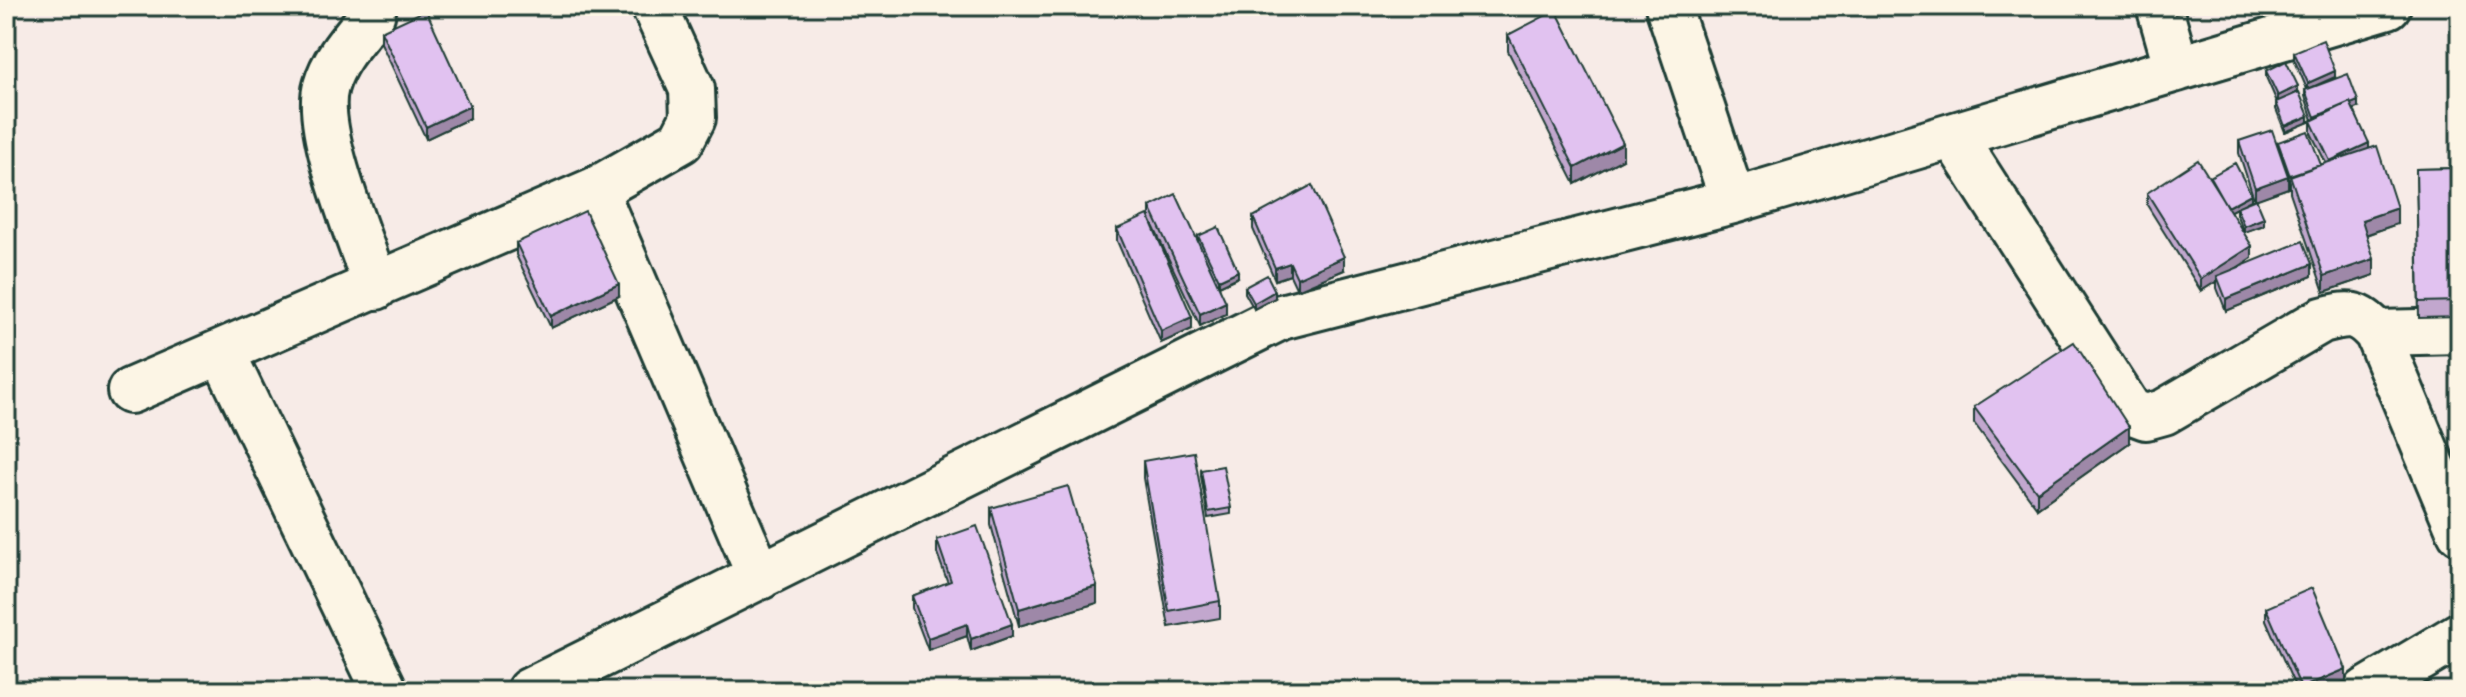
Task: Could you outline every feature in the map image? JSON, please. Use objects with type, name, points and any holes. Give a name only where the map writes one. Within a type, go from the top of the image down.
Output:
[{"type":"street","points":[[374,6],[372,15],[336,60],[325,89],[325,131],[376,287]]},
{"type":"street","points":[[130,391],[223,354],[595,190],[672,148],[681,141],[693,118],[692,89],[654,6]]},
{"type":"street","points":[[1668,6],[1733,201]]},
{"type":"street","points":[[2159,6],[2177,69]]},
{"type":"street","points":[[529,691],[1281,317],[1733,201],[2388,6]]},
{"type":"street","points":[[1954,137],[2130,411],[2146,417],[2164,412],[2322,320],[2343,314],[2363,317],[2377,333],[2460,532]]},
{"type":"street","points":[[595,190],[760,577]]},
{"type":"street","points":[[2377,333],[2460,331]]},
{"type":"street","points":[[223,354],[385,691]]},
{"type":"street","points":[[2366,691],[2460,635]]},
{"type":"building","points":[[426,10],[470,106],[426,127],[381,31]]},
{"type":"building","points":[[1556,10],[1623,143],[1575,168],[1508,35]]},
{"type":"building","points":[[2323,40],[2335,71],[2308,83],[2294,52]]},
{"type":"building","points":[[2286,61],[2298,86],[2278,96],[2266,71]]},
{"type":"building","points":[[2348,74],[2358,101],[2315,117],[2305,90]]},
{"type":"building","points":[[2299,92],[2309,116],[2285,126],[2276,102]]},
{"type":"building","points":[[2350,102],[2369,143],[2330,161],[2311,121]]},
{"type":"building","points":[[2272,130],[2288,176],[2255,188],[2239,141]]},
{"type":"building","points":[[2308,131],[2321,165],[2290,176],[2278,142]]},
{"type":"building","points":[[2377,146],[2397,208],[2362,220],[2374,259],[2324,276],[2290,175]]},
{"type":"building","points":[[2198,160],[2252,246],[2201,279],[2147,193]]},
{"type":"building","points":[[2235,163],[2251,194],[2227,207],[2210,177]]},
{"type":"building","points":[[2460,168],[2460,301],[2419,302],[2416,169]]},
{"type":"building","points":[[1312,185],[1344,257],[1297,278],[1290,263],[1275,268],[1253,217]]},
{"type":"building","points":[[1176,194],[1226,302],[1200,314],[1150,207]]},
{"type":"building","points":[[2256,199],[2264,218],[2244,226],[2236,207]]},
{"type":"building","points":[[585,211],[619,284],[551,316],[516,243]]},
{"type":"building","points":[[1148,215],[1192,317],[1161,331],[1117,229]]},
{"type":"building","points":[[1218,227],[1238,271],[1219,280],[1198,236]]},
{"type":"building","points":[[2303,241],[2312,264],[2226,299],[2217,276]]},
{"type":"building","points":[[1267,275],[1275,291],[1254,303],[1245,287]]},
{"type":"building","points":[[2074,342],[2129,427],[2037,492],[1974,407]]},
{"type":"building","points":[[1194,452],[1220,601],[1169,611],[1143,461]]},
{"type":"building","points":[[1223,466],[1231,508],[1208,512],[1201,470]]},
{"type":"building","points":[[1068,486],[1097,586],[1019,609],[991,508]]},
{"type":"building","points":[[977,526],[1012,624],[971,639],[967,624],[928,638],[912,596],[951,581],[937,540]]},
{"type":"building","points":[[2312,588],[2346,669],[2301,688],[2266,608]]}]
